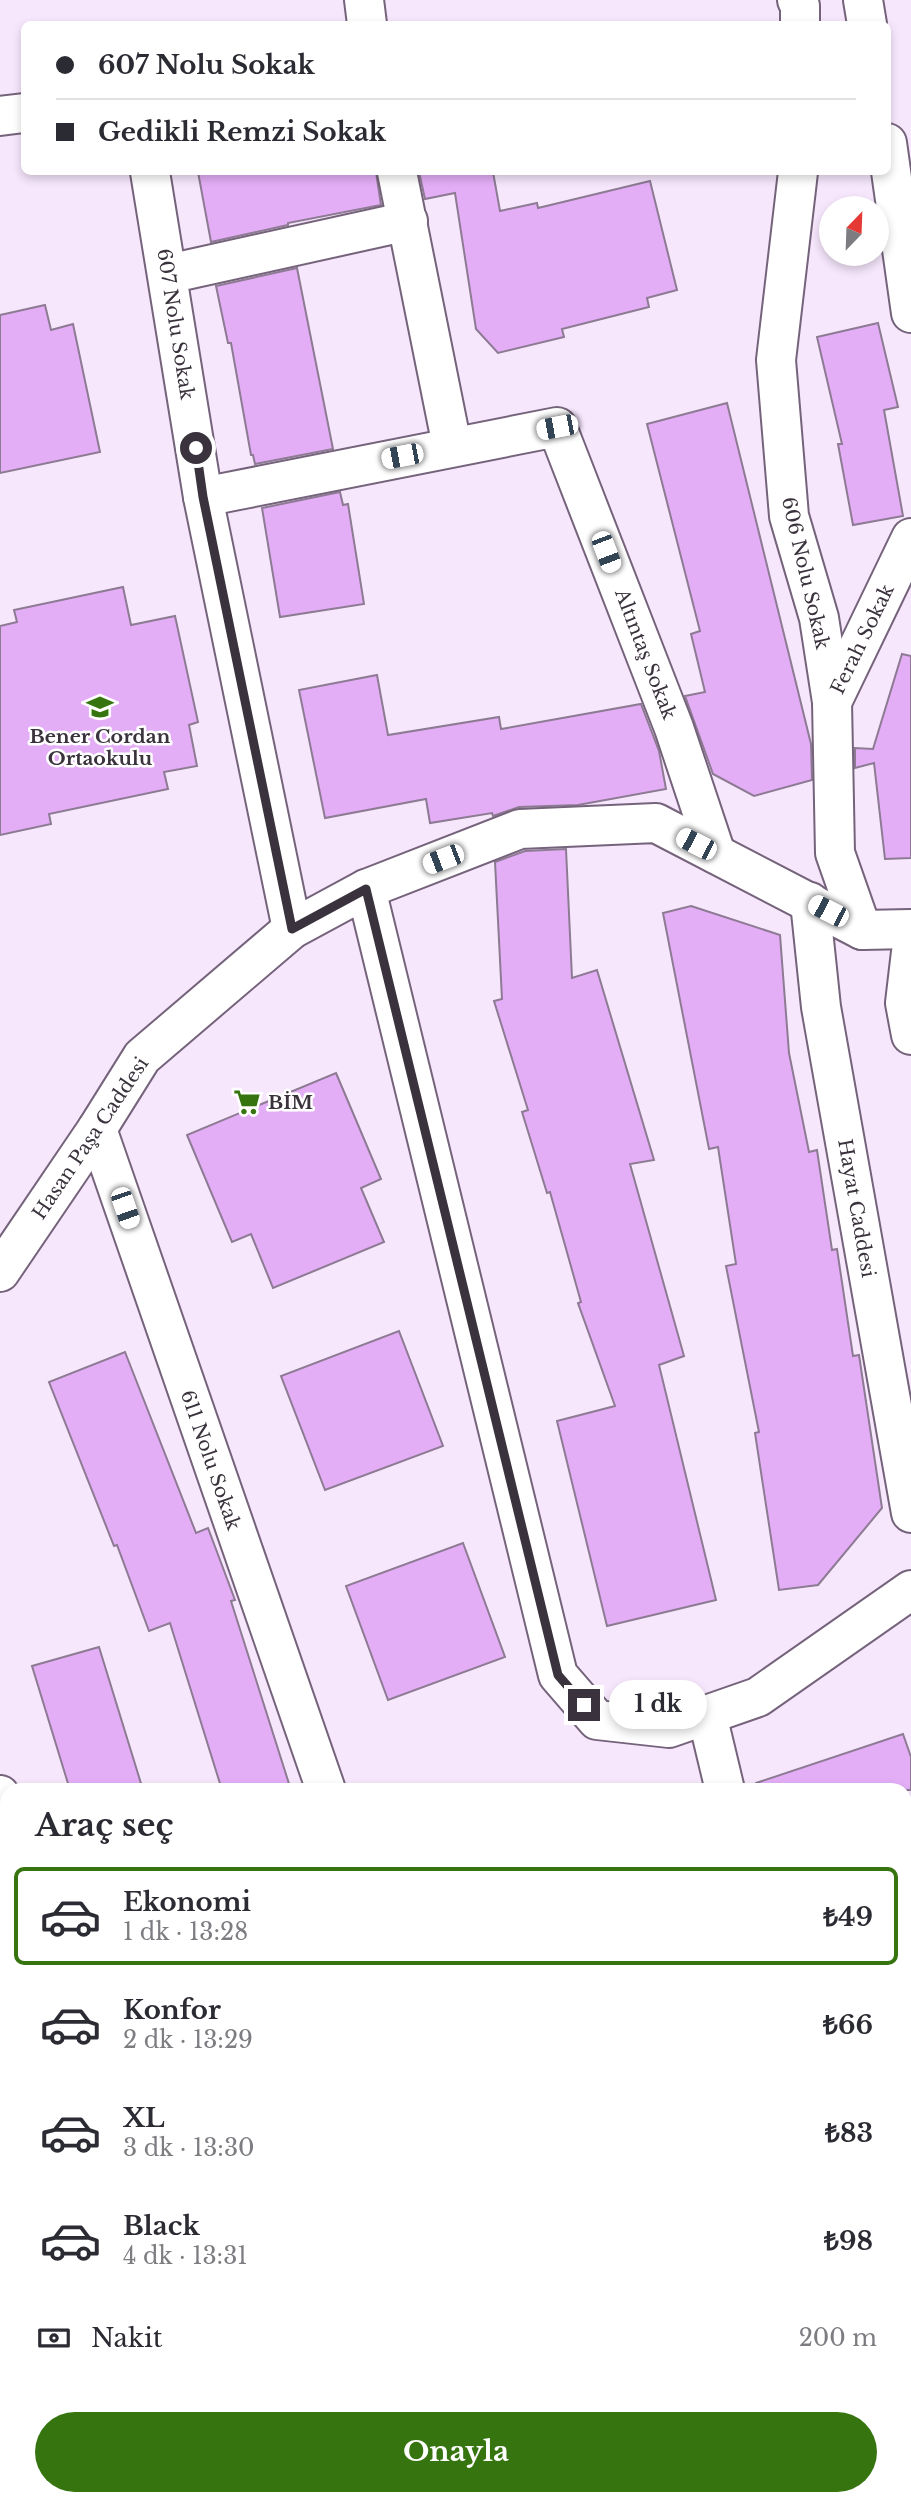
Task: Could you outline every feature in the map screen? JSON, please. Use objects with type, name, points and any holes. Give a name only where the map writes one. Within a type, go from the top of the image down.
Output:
[{"type":"street","points":[[797,0],[800,6],[800,21]]},
{"type":"street","points":[[863,0],[866,21]]},
{"type":"street","points":[[0,116],[21,113]]},
{"type":"street","points":[[891,171],[911,313]]},
{"type":"street","name":"607 Nolu Sokak","points":[[151,175],[203,497],[292,929]]},
{"type":"street","points":[[203,497],[452,446],[398,175]]},
{"type":"street","name":"606 Nolu Sokak","points":[[798,175],[776,360],[789,516],[819,618],[832,702],[835,853],[862,930]]},
{"type":"street","points":[[168,274],[408,220]]},
{"type":"street","name":"Altıntaş Sokak","points":[[452,446],[557,427],[674,728],[716,854]]},
{"type":"street","name":"Ferah Sokak","points":[[832,702],[911,538]]},
{"type":"street","name":"Hasan Paşa Caddesi","points":[[0,1272],[97,1129],[142,1057],[292,929],[366,889],[520,829],[656,823],[862,930],[911,929]]},
{"type":"street","points":[[366,889],[558,1675],[597,1720],[669,1728],[758,1697],[911,1590]]},
{"type":"street","name":"Hayat Caddesi","points":[[810,902],[821,1007],[911,1513]]},
{"type":"street","points":[[911,952],[905,1003],[911,1035]]},
{"type":"street","name":"611 Nolu Sokak","points":[[97,1129],[324,1783]]},
{"type":"street","points":[[707,1715],[723,1783]]},
{"type":"building","points":[[199,175],[376,175],[381,205],[288,223],[211,242]]},
{"type":"building","points":[[420,175],[494,175],[500,211],[537,203],[538,208],[650,181],[677,290],[647,298],[649,307],[562,329],[564,337],[498,353],[476,329],[455,193],[425,199]]},
{"type":"building","points":[[297,268],[333,449],[255,464],[251,455],[231,343],[228,343],[216,286]]},
{"type":"building","points":[[45,305],[51,330],[73,324],[100,452],[0,473],[0,315]]},
{"type":"building","points":[[878,323],[898,407],[884,410],[903,516],[853,525],[838,444],[842,444],[817,337]]},
{"type":"building","points":[[727,403],[811,744],[812,780],[754,796],[713,774],[685,696],[705,692],[691,634],[700,631],[647,424]]},
{"type":"building","points":[[340,492],[343,505],[348,504],[364,604],[280,617],[262,508]]},
{"type":"building","points":[[123,587],[131,625],[175,616],[198,722],[189,725],[197,766],[164,772],[168,789],[49,814],[51,824],[0,835],[0,626],[17,622],[14,610]]},
{"type":"building","points":[[902,654],[911,656],[911,858],[885,859],[874,763],[855,768],[855,748],[873,749]]},
{"type":"building","points":[[377,675],[388,735],[499,717],[501,729],[641,704],[659,751],[666,789],[578,805],[519,807],[493,816],[492,813],[430,823],[426,799],[325,818],[299,690]]},
{"type":"building","points":[[566,849],[572,978],[597,970],[654,1160],[630,1164],[684,1356],[659,1365],[716,1600],[607,1626],[557,1421],[615,1406],[578,1303],[581,1302],[550,1192],[547,1193],[522,1112],[528,1110],[494,1001],[502,999],[495,862],[525,851]]},
{"type":"building","points":[[691,906],[780,935],[789,1053],[809,1152],[817,1150],[832,1250],[837,1249],[853,1356],[859,1355],[882,1508],[818,1585],[779,1590],[755,1433],[759,1432],[726,1266],[736,1264],[718,1147],[709,1149],[663,913]]},
{"type":"building","points":[[336,1073],[381,1179],[361,1188],[384,1242],[273,1288],[251,1234],[232,1242],[187,1135]]},
{"type":"building","points":[[399,1331],[443,1446],[325,1490],[281,1376]]},
{"type":"building","points":[[125,1352],[196,1533],[208,1528],[235,1600],[231,1601],[289,1783],[220,1783],[170,1623],[149,1631],[117,1545],[114,1546],[49,1382]]},
{"type":"building","points":[[463,1543],[505,1657],[388,1700],[346,1586]]},
{"type":"building","points":[[99,1647],[141,1783],[68,1783],[32,1666]]},
{"type":"building","points":[[903,1734],[911,1757],[911,1783],[756,1783]]},
{"type":"place","name":"Bener Cordan Ortaokulu","points":[[100,707]]},
{"type":"place","name":"BİM","points":[[247,1102]]},
{"type":"route","points":[[196,448],[203,497],[292,929],[366,889],[558,1675],[584,1705]]}]
